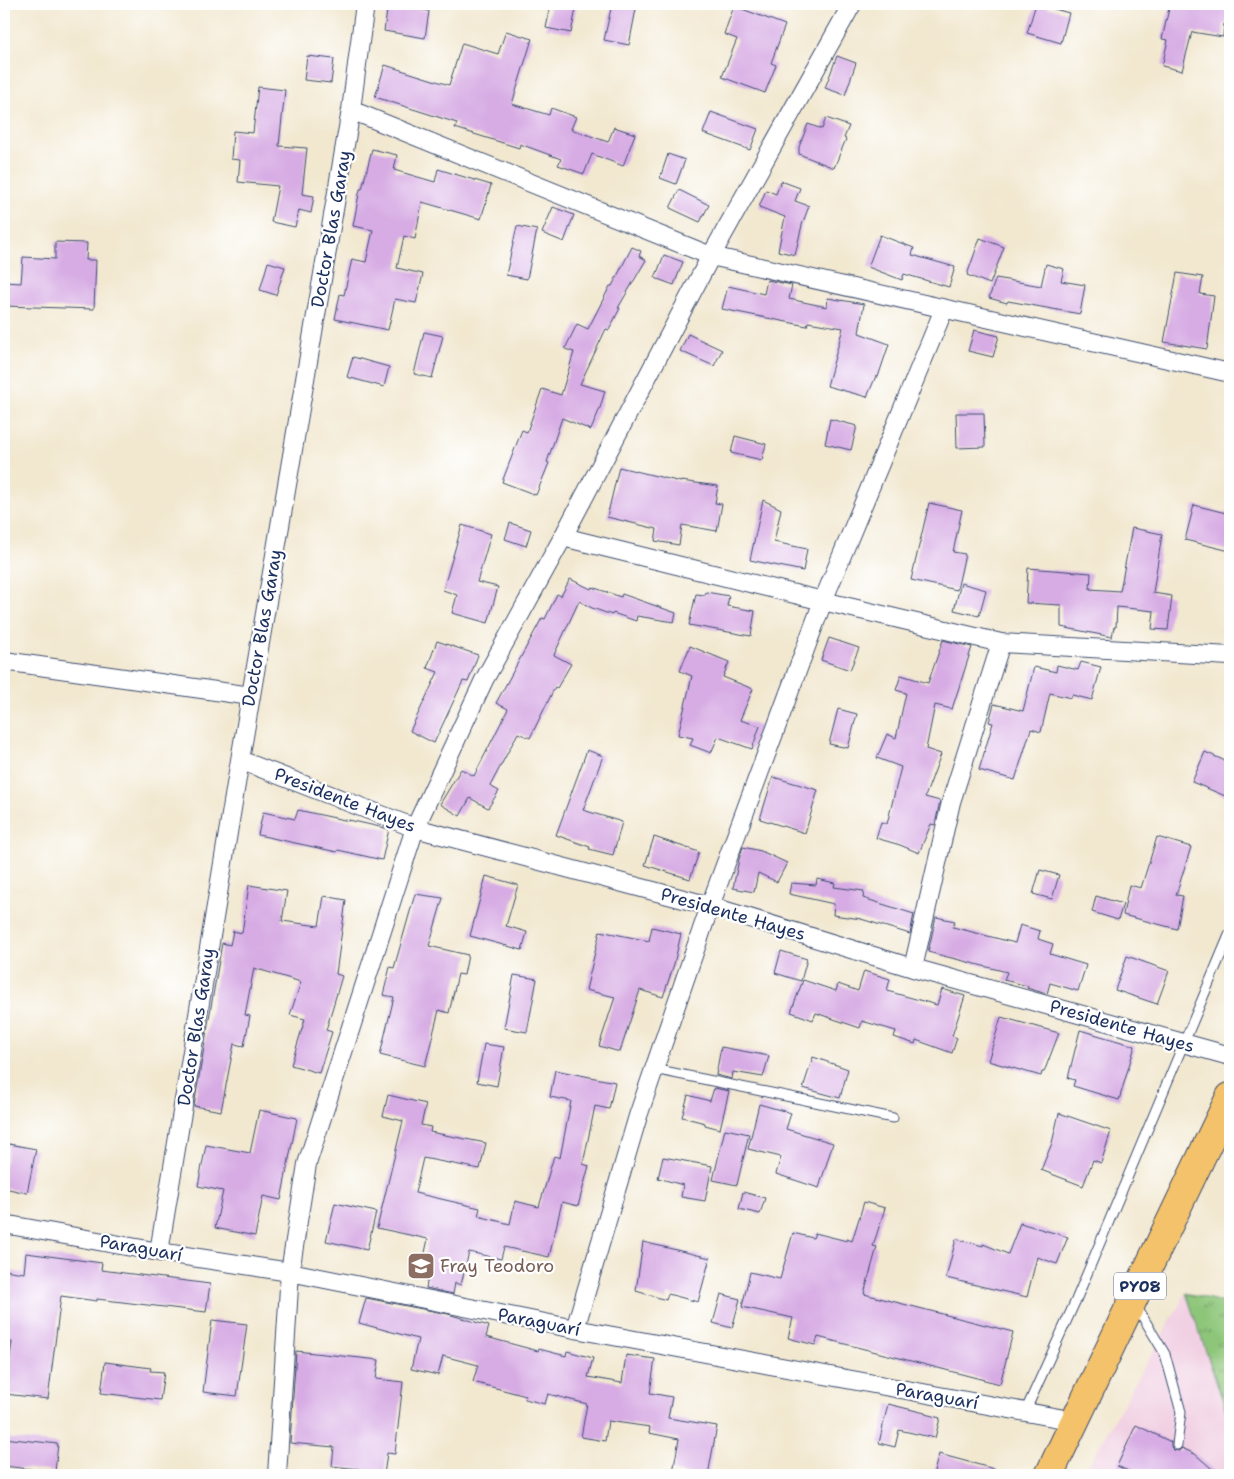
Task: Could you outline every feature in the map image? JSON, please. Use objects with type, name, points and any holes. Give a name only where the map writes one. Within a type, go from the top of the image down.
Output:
[{"type":"highway","name":"PY08","points":[[1049,1475],[1230,1097]]},
{"type":"street","name":"Doctor Blas Garay","points":[[159,1252],[240,760],[351,110],[365,4]]},
{"type":"street","points":[[277,1475],[290,1272],[307,1164],[415,828],[484,680],[563,537],[711,256],[852,4]]},
{"type":"street","points":[[351,110],[711,256],[1230,373]]},
{"type":"street","points":[[575,1329],[638,1116],[710,906],[823,601],[944,309]]},
{"type":"street","points":[[563,537],[1001,643],[1230,656]]},
{"type":"street","points":[[913,968],[951,802],[1001,643]]},
{"type":"street","points":[[4,662],[251,696]]},
{"type":"street","name":"Presidente Hayes","points":[[240,760],[415,828],[710,906],[913,968],[1230,1056]]},
{"type":"street","name":"Paraguarí","points":[[4,1224],[159,1252],[290,1272],[575,1329],[1075,1421]]},
{"type":"lane","points":[[1025,1412],[1076,1300],[1230,933]]},
{"type":"lane","points":[[654,1069],[893,1118]]},
{"type":"lane","points":[[1133,1300],[1165,1354],[1181,1412],[1177,1445]]},
{"type":"shaded area","points":[[1186,1293],[1230,1422],[1230,1475],[1083,1475]]},
{"type":"green space","points":[[1186,1293],[1230,1304],[1230,1422]]},
{"type":"building","points":[[388,4],[411,4],[410,8],[429,11],[425,38],[384,31]]},
{"type":"building","points":[[551,4],[577,4],[571,33],[546,28]]},
{"type":"building","points":[[612,4],[637,4],[629,45],[604,40]]},
{"type":"building","points":[[1036,4],[1069,13],[1061,43],[1027,33]]},
{"type":"building","points":[[1170,4],[1230,4],[1230,24],[1224,24],[1223,37],[1192,32],[1182,71],[1162,66],[1168,40],[1162,39]]},
{"type":"building","points":[[734,6],[785,25],[771,63],[776,65],[765,93],[722,77],[737,39],[724,34]]},
{"type":"building","points":[[506,31],[532,39],[512,104],[549,115],[551,108],[576,117],[571,129],[608,142],[614,127],[635,134],[623,166],[592,154],[584,174],[558,165],[561,159],[520,144],[519,148],[455,128],[457,123],[375,97],[385,65],[449,85],[462,43],[498,54]]},
{"type":"building","points":[[307,56],[334,59],[331,83],[304,80]]},
{"type":"building","points":[[837,56],[856,63],[845,95],[825,88]]},
{"type":"building","points":[[258,87],[285,90],[279,146],[307,148],[302,194],[314,196],[311,213],[299,210],[295,227],[271,222],[278,186],[238,182],[240,160],[231,159],[233,131],[253,133]]},
{"type":"building","points":[[711,112],[758,129],[750,150],[703,133]]},
{"type":"building","points":[[826,118],[849,126],[844,138],[846,139],[834,168],[799,154],[799,147],[808,124],[822,129]]},
{"type":"building","points":[[372,149],[397,155],[394,170],[435,182],[438,169],[491,185],[481,219],[422,202],[415,239],[404,236],[397,268],[423,274],[416,303],[395,299],[388,330],[335,319],[340,294],[344,295],[352,259],[366,262],[373,230],[353,226],[360,189],[362,189]]},
{"type":"building","points":[[668,154],[685,160],[676,184],[660,178]]},
{"type":"building","points":[[781,181],[800,188],[795,201],[809,206],[802,225],[795,255],[778,251],[785,217],[759,207],[766,190],[776,194]]},
{"type":"building","points":[[679,190],[709,205],[700,222],[670,208]]},
{"type":"building","points":[[553,207],[574,215],[564,242],[542,233]]},
{"type":"building","points":[[517,226],[537,230],[527,279],[506,275]]},
{"type":"building","points":[[880,235],[914,248],[912,255],[955,267],[949,287],[904,274],[902,280],[868,267]]},
{"type":"building","points":[[980,238],[1004,247],[990,284],[967,275]]},
{"type":"building","points":[[55,242],[87,243],[86,260],[96,260],[94,309],[4,306],[4,282],[21,283],[23,257],[55,259]]},
{"type":"building","points":[[632,247],[641,251],[639,256],[646,260],[618,308],[620,308],[609,330],[606,329],[580,384],[605,391],[591,430],[562,418],[547,462],[549,463],[536,495],[502,482],[522,430],[527,432],[542,389],[561,395],[574,352],[565,349],[577,324],[588,329]]},
{"type":"building","points":[[664,255],[683,262],[674,285],[655,278]]},
{"type":"building","points":[[268,262],[285,267],[276,295],[260,290]]},
{"type":"building","points":[[1046,264],[1064,269],[1061,281],[1085,285],[1080,314],[1008,301],[1007,303],[989,298],[996,278],[1041,286]]},
{"type":"building","points":[[1177,273],[1203,277],[1200,294],[1214,296],[1207,349],[1164,342]]},
{"type":"building","points":[[767,280],[792,285],[789,299],[827,307],[828,298],[864,304],[859,333],[889,344],[878,377],[876,376],[867,397],[827,386],[843,328],[808,322],[807,326],[722,309],[728,286],[764,294]]},
{"type":"building","points":[[974,330],[999,336],[993,357],[968,351]]},
{"type":"building","points":[[424,332],[443,336],[432,378],[414,374]]},
{"type":"building","points":[[688,334],[722,350],[714,366],[680,351]]},
{"type":"building","points":[[353,357],[389,367],[384,387],[347,377]]},
{"type":"building","points":[[956,413],[984,413],[985,447],[957,448]]},
{"type":"building","points":[[830,419],[857,426],[851,450],[825,444]]},
{"type":"building","points":[[735,436],[766,444],[762,460],[731,453]]},
{"type":"building","points":[[619,467],[681,482],[718,486],[715,503],[722,504],[717,531],[682,525],[679,545],[655,541],[657,529],[607,517]]},
{"type":"building","points":[[763,500],[781,509],[774,542],[807,549],[803,571],[750,560]]},
{"type":"building","points":[[929,503],[962,510],[953,552],[965,554],[957,590],[911,580]]},
{"type":"building","points":[[1194,505],[1230,514],[1230,551],[1185,540]]},
{"type":"building","points":[[510,523],[531,530],[526,546],[505,539]]},
{"type":"building","points":[[462,525],[491,534],[477,582],[498,587],[488,623],[452,613],[457,595],[443,590]]},
{"type":"building","points":[[1132,528],[1162,534],[1153,593],[1172,596],[1168,630],[1152,629],[1154,611],[1117,607],[1116,627],[1114,627],[1112,637],[1061,627],[1061,605],[1026,603],[1028,568],[1091,573],[1090,589],[1120,591]]},
{"type":"building","points":[[570,579],[591,589],[592,587],[621,597],[622,594],[676,613],[674,622],[637,616],[636,621],[592,608],[579,601],[554,655],[571,664],[557,688],[555,687],[530,738],[518,733],[490,786],[499,791],[488,808],[470,798],[460,816],[440,804],[461,769],[474,776],[508,709],[496,703],[542,618],[545,619],[557,594],[561,596]]},
{"type":"building","points":[[961,583],[986,590],[979,616],[954,610]]},
{"type":"building","points":[[706,592],[729,596],[727,606],[755,611],[751,636],[689,625],[696,594],[705,595]]},
{"type":"building","points":[[829,638],[859,648],[850,670],[821,660]]},
{"type":"building","points":[[943,640],[972,647],[952,709],[935,705],[926,749],[941,754],[925,797],[940,801],[935,825],[931,824],[919,853],[876,838],[881,822],[887,824],[901,767],[877,758],[887,734],[896,738],[906,693],[896,690],[901,675],[928,683]]},
{"type":"building","points":[[437,641],[478,655],[468,682],[463,681],[434,743],[410,731],[438,672],[427,668]]},
{"type":"building","points":[[690,646],[729,662],[723,677],[753,689],[740,720],[760,726],[752,749],[718,737],[711,753],[690,745],[693,738],[678,735],[692,676],[680,671]]},
{"type":"building","points":[[1081,662],[1101,667],[1092,700],[1072,695],[1071,698],[1050,693],[1041,732],[1031,729],[1015,780],[979,770],[993,723],[989,722],[994,704],[1023,711],[1034,667],[1056,672],[1057,665],[1078,670]]},
{"type":"building","points":[[838,709],[857,714],[848,748],[829,744]]},
{"type":"building","points":[[587,750],[603,756],[583,810],[622,822],[613,855],[589,849],[590,847],[556,835]]},
{"type":"building","points":[[1205,752],[1230,763],[1230,798],[1192,782]]},
{"type":"building","points":[[773,777],[818,790],[805,833],[760,819]]},
{"type":"building","points":[[298,810],[389,829],[382,860],[258,835],[263,812],[295,819]]},
{"type":"building","points":[[654,837],[699,852],[690,879],[645,865]]},
{"type":"building","points":[[1157,837],[1191,847],[1176,895],[1183,896],[1177,929],[1123,915],[1129,885],[1141,888]]},
{"type":"building","points":[[743,847],[761,851],[787,863],[777,882],[758,873],[754,892],[733,888]]},
{"type":"building","points":[[1040,870],[1059,875],[1052,899],[1033,894]]},
{"type":"building","points":[[486,876],[518,885],[506,926],[527,932],[522,950],[470,936]]},
{"type":"building","points":[[817,879],[835,883],[834,887],[864,891],[863,898],[914,914],[910,934],[861,919],[833,915],[834,904],[789,894],[791,883],[816,885]]},
{"type":"building","points":[[249,885],[287,891],[282,921],[319,926],[324,896],[346,900],[336,974],[342,976],[326,1030],[332,1032],[319,1073],[291,1065],[305,1019],[290,1015],[301,982],[254,968],[245,1015],[250,1016],[244,1046],[234,1044],[221,1111],[194,1106],[222,943],[230,945],[233,931],[242,933]]},
{"type":"building","points":[[415,894],[443,898],[429,946],[468,955],[464,975],[458,974],[449,1013],[439,1010],[425,1066],[380,1055],[394,997],[383,995],[390,967],[394,968]]},
{"type":"building","points":[[1096,896],[1123,904],[1118,920],[1092,912]]},
{"type":"building","points":[[936,917],[955,921],[953,927],[1015,943],[1020,925],[1040,931],[1038,939],[1053,944],[1050,954],[1086,965],[1078,991],[1050,983],[1047,994],[1027,988],[1028,986],[1004,980],[1007,972],[928,952]]},
{"type":"building","points":[[652,927],[681,934],[674,964],[663,997],[640,990],[620,1052],[599,1046],[615,997],[586,990],[600,931],[649,941]]},
{"type":"building","points":[[781,951],[807,959],[801,981],[775,973]]},
{"type":"building","points":[[1127,956],[1169,971],[1157,1004],[1115,990]]},
{"type":"building","points":[[864,971],[890,979],[887,991],[937,1005],[942,989],[965,996],[952,1036],[957,1038],[952,1053],[916,1040],[915,1044],[894,1037],[896,1031],[862,1021],[860,1028],[816,1013],[813,1020],[791,1012],[803,980],[836,991],[838,984],[858,991]]},
{"type":"building","points":[[514,975],[537,979],[527,1032],[504,1028]]},
{"type":"building","points":[[1001,1017],[1059,1033],[1041,1076],[988,1061]]},
{"type":"building","points":[[1080,1030],[1135,1046],[1119,1100],[1073,1086],[1075,1080],[1068,1078]]},
{"type":"building","points":[[484,1044],[504,1047],[497,1086],[477,1082]]},
{"type":"building","points":[[721,1047],[769,1056],[763,1077],[733,1072],[732,1079],[716,1075]]},
{"type":"building","points":[[813,1057],[848,1069],[840,1098],[803,1088]]},
{"type":"building","points":[[555,1070],[615,1082],[609,1109],[595,1106],[583,1164],[589,1166],[578,1206],[562,1202],[549,1257],[504,1247],[501,1259],[469,1252],[461,1285],[455,1283],[453,1294],[426,1288],[428,1277],[420,1275],[428,1239],[377,1228],[403,1121],[383,1116],[388,1095],[426,1104],[421,1125],[431,1127],[430,1132],[486,1143],[480,1169],[423,1158],[415,1193],[480,1208],[478,1216],[510,1224],[515,1201],[539,1207],[554,1156],[560,1158],[571,1101],[550,1097]]},
{"type":"building","points":[[714,1088],[729,1091],[720,1129],[682,1117],[688,1095],[710,1101]]},
{"type":"building","points":[[759,1104],[791,1113],[786,1129],[833,1143],[819,1188],[776,1174],[781,1157],[748,1149]]},
{"type":"building","points":[[259,1110],[297,1118],[281,1200],[263,1196],[255,1236],[215,1228],[223,1191],[198,1186],[206,1145],[250,1153]]},
{"type":"building","points":[[1059,1113],[1111,1131],[1101,1163],[1093,1160],[1083,1186],[1041,1170],[1052,1143]]},
{"type":"building","points":[[725,1129],[749,1134],[737,1185],[713,1180]]},
{"type":"building","points":[[9,1144],[36,1149],[27,1193],[4,1188],[4,1169]]},
{"type":"building","points":[[663,1157],[712,1166],[705,1201],[681,1197],[683,1185],[658,1178]]},
{"type":"building","points":[[743,1192],[765,1198],[760,1214],[739,1209]]},
{"type":"building","points":[[864,1202],[885,1208],[873,1246],[877,1247],[864,1294],[1013,1332],[1000,1384],[818,1337],[815,1345],[788,1338],[793,1318],[742,1307],[750,1272],[780,1279],[793,1233],[813,1238],[815,1233],[852,1241]]},
{"type":"building","points":[[335,1203],[376,1212],[367,1250],[326,1241]]},
{"type":"building","points":[[1020,1223],[1068,1237],[1057,1264],[1037,1257],[1027,1297],[946,1278],[956,1239],[983,1246],[983,1244],[1008,1254]]},
{"type":"building","points":[[643,1242],[710,1258],[698,1302],[668,1294],[666,1300],[636,1291]]},
{"type":"building","points":[[26,1253],[102,1263],[101,1270],[210,1284],[206,1312],[61,1296],[48,1399],[5,1394],[12,1342],[4,1341],[4,1270],[24,1273]]},
{"type":"building","points":[[721,1294],[740,1299],[732,1328],[713,1323]]},
{"type":"building","points":[[366,1298],[448,1314],[489,1326],[486,1337],[538,1351],[539,1349],[566,1356],[567,1351],[593,1358],[588,1377],[622,1383],[626,1355],[655,1359],[650,1393],[672,1397],[668,1418],[717,1426],[708,1475],[673,1472],[679,1439],[649,1433],[650,1427],[608,1421],[605,1441],[581,1437],[587,1404],[548,1394],[545,1404],[525,1399],[526,1396],[473,1382],[478,1365],[443,1356],[438,1375],[411,1369],[418,1339],[359,1323]]},
{"type":"building","points":[[212,1320],[247,1324],[237,1396],[203,1392]]},
{"type":"building","points":[[296,1351],[379,1360],[376,1379],[403,1382],[395,1454],[387,1453],[384,1475],[359,1475],[359,1469],[332,1466],[334,1447],[290,1443]]},
{"type":"building","points":[[105,1362],[151,1368],[150,1371],[164,1372],[160,1400],[101,1393]]},
{"type":"building","points":[[888,1404],[940,1418],[935,1438],[899,1430],[895,1447],[879,1443]]},
{"type":"building","points":[[1136,1425],[1171,1442],[1171,1447],[1174,1450],[1179,1451],[1182,1448],[1195,1454],[1219,1475],[1138,1475],[1117,1466]]},
{"type":"building","points":[[4,1438],[58,1444],[55,1472],[4,1466]]},
{"type":"building","points":[[939,1454],[998,1470],[997,1475],[933,1475]]},
{"type":"place","name":"Fray Teodoro","points":[[421,1266]]}]
